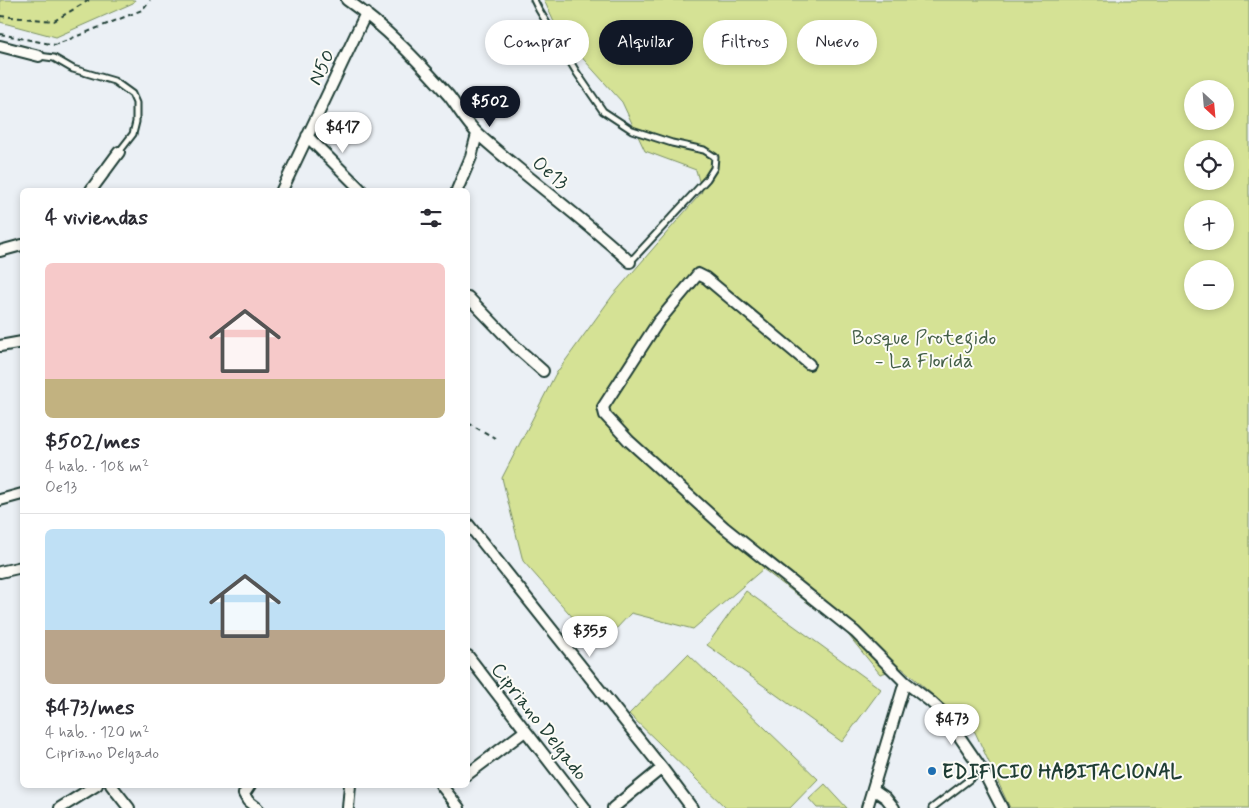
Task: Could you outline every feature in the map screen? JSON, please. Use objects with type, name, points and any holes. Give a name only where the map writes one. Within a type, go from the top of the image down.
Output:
[{"type":"street","name":"Oe13","points":[[348,0],[366,13],[408,51],[450,98],[477,134],[601,235],[630,262]]},
{"type":"street","name":"N50","points":[[283,188],[366,13]]},
{"type":"street","points":[[0,46],[39,56]]},
{"type":"street","points":[[457,188],[477,134]]},
{"type":"street","points":[[307,136],[359,188]]},
{"type":"street","points":[[92,188],[119,152]]},
{"type":"street","points":[[0,251],[20,246]]},
{"type":"street","points":[[809,364],[706,278],[698,274],[658,322],[603,407],[604,412],[629,442],[725,528],[855,632],[904,682],[944,714],[983,771],[1002,808]]},
{"type":"street","points":[[470,299],[516,347],[543,371]]},
{"type":"street","points":[[0,346],[20,342]]},
{"type":"street","points":[[0,500],[20,495]]},
{"type":"street","points":[[470,527],[692,808]]},
{"type":"street","points":[[0,572],[20,567]]},
{"type":"street","name":"Cipriano Delgado","points":[[470,659],[585,808]]},
{"type":"street","points":[[868,808],[904,682]]},
{"type":"street","points":[[470,772],[525,730]]},
{"type":"street","points":[[613,808],[662,768]]},
{"type":"street","points":[[60,808],[92,788]]},
{"type":"street","points":[[113,788],[129,808]]},
{"type":"street","points":[[248,788],[244,794],[248,801],[257,808]]},
{"type":"street","points":[[348,808],[350,788]]},
{"type":"street","points":[[448,788],[459,808]]},
{"type":"street","points":[[873,789],[886,798],[894,808]]},
{"type":"lane","points":[[534,0],[577,73],[603,111],[632,130],[672,143],[704,150],[715,157],[714,168],[707,179],[630,262]]},
{"type":"lane","points":[[39,56],[54,58],[73,69],[114,81],[132,94],[136,103],[136,122],[133,134],[119,152]]},
{"type":"lane","points":[[932,808],[974,776]]},
{"type":"path","points":[[0,16],[54,21],[89,0]]},
{"type":"path","points":[[0,34],[55,45],[142,10],[150,0]]},
{"type":"path","points":[[470,424],[496,438]]},
{"type":"green space","points":[[0,0],[135,0],[133,3],[56,37],[0,22]]},
{"type":"green space","name":"Bosque Protegido - La Florida","points":[[544,0],[1249,0],[1249,808],[1010,808],[975,732],[902,668],[880,674],[845,631],[763,569],[693,629],[631,613],[599,647],[523,561],[502,478],[555,375],[613,295],[702,192],[696,170],[645,151],[622,102],[589,65],[589,20],[553,20]]},
{"type":"green space","points":[[746,591],[881,689],[842,742],[707,645]]},
{"type":"green space","points":[[688,654],[818,779],[790,808],[726,808],[629,714]]},
{"type":"green space","points":[[825,784],[847,808],[817,808],[809,799]]},
{"type":"place","name":"EDIFICIO HABITACIONAL","points":[[932,771]]}]
